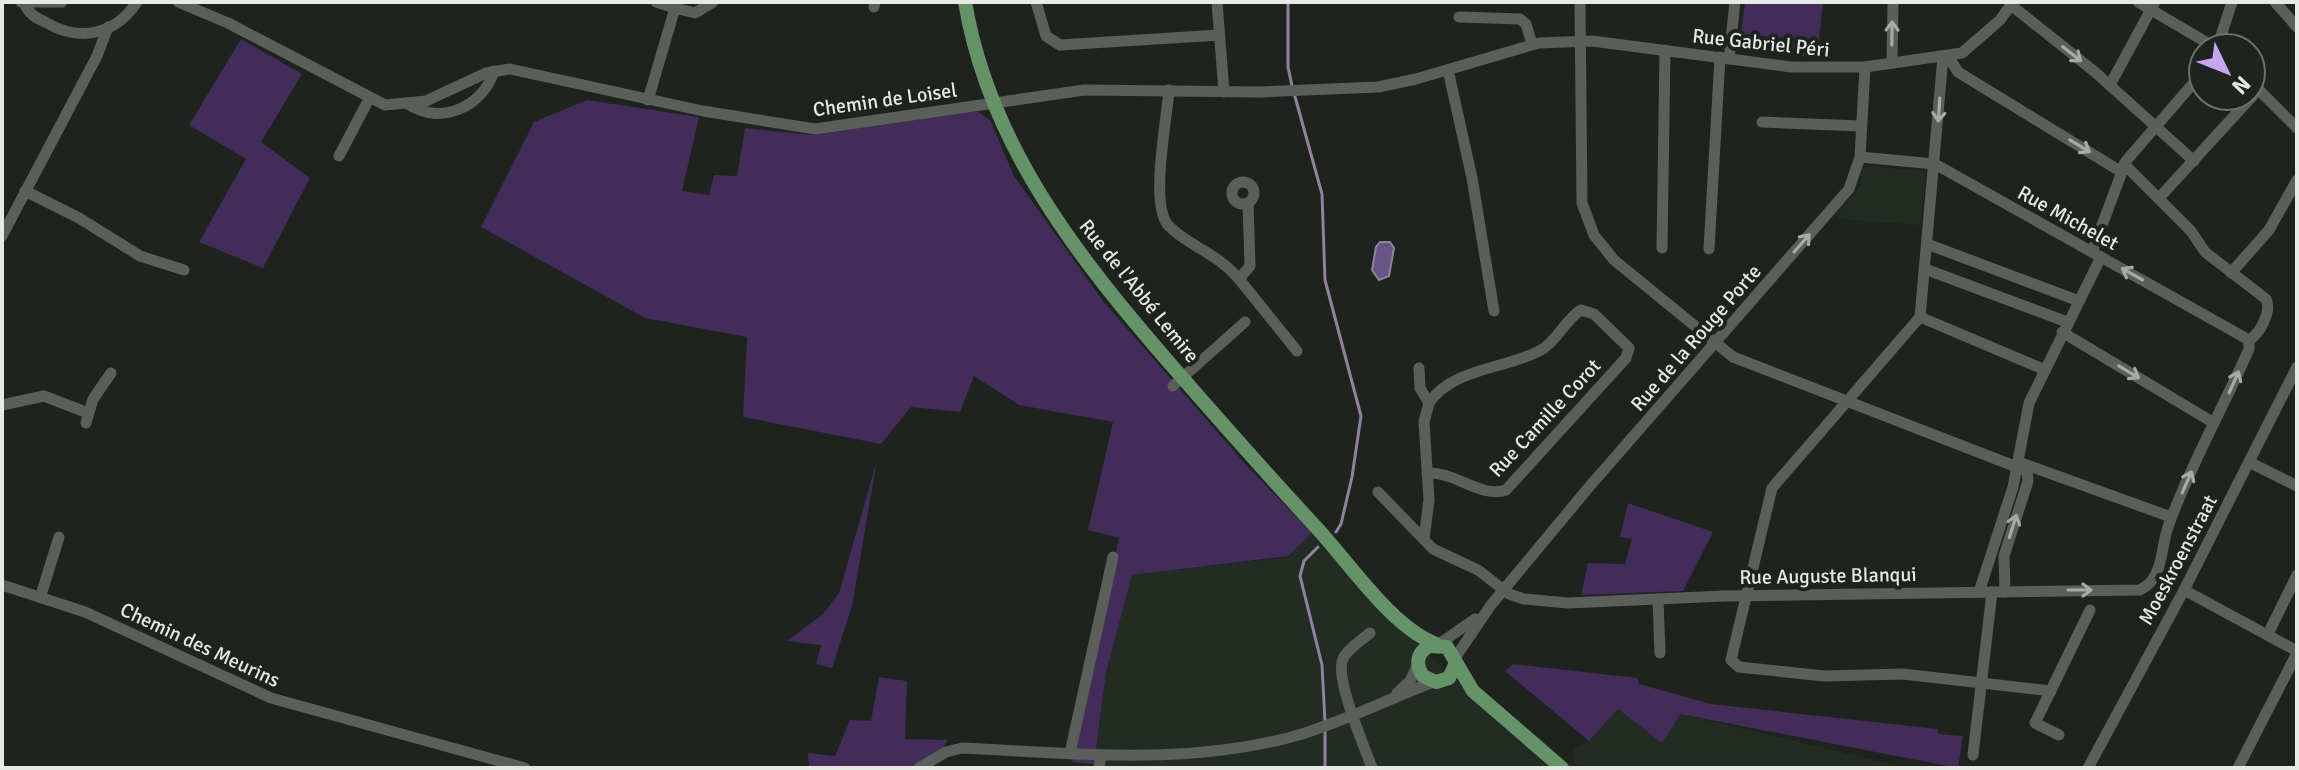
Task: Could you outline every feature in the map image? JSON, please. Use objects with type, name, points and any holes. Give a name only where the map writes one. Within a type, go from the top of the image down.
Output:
[{"type":"main road","name":"Rue de l'Abbé Lemire","points":[[965,2],[999,102],[1030,163],[1075,235],[1181,379],[1280,477],[1318,528],[1395,615],[1449,648],[1473,691],[1562,768]]},
{"type":"main road","name":"Rue de l'Abbé Lemire","points":[[972,2],[999,102]]},
{"type":"main road","name":"Rue de l'Abbé Lemire","points":[[1395,615],[1425,678],[1461,691],[1549,768]]},
{"type":"main road","points":[[1418,661],[1426,647],[1438,644]]},
{"type":"main road","points":[[1437,682],[1453,674],[1456,660]]},
{"type":"street","points":[[22,2],[62,2]]},
{"type":"street","points":[[22,2],[33,16],[73,35],[94,35],[137,2]]},
{"type":"street","name":"Chemin de Loisel","points":[[178,2],[267,42],[385,105],[426,101],[494,71],[523,71],[648,100],[815,129],[1096,89],[1281,92],[1378,87],[1448,70],[1532,44],[1578,41]]},
{"type":"street","points":[[656,2],[695,13],[713,2]]},
{"type":"street","points":[[1036,2],[1046,36],[1060,45],[1219,35]]},
{"type":"street","points":[[1217,2],[1224,92]]},
{"type":"street","points":[[1580,2],[1578,41],[1582,196],[1588,223],[1609,256],[1715,344],[1747,362],[2019,465],[2171,517],[2249,349],[2249,340],[2257,333],[2269,304],[2202,249],[2191,231],[2159,198],[2122,168],[1958,72],[1945,56]]},
{"type":"street","points":[[1709,249],[1724,58],[1735,2]]},
{"type":"street","points":[[1892,63],[1893,2]]},
{"type":"street","points":[[2138,2],[2154,6],[2192,32]]},
{"type":"street","points":[[2222,32],[2232,2]]},
{"type":"street","points":[[2275,2],[2297,27]]},
{"type":"street","points":[[2012,4],[2110,85],[2194,161]]},
{"type":"street","name":"Rue Gabriel Péri","points":[[1578,41],[1801,68],[1865,67],[1945,56],[1969,48],[2012,4]]},
{"type":"street","points":[[2110,85],[2154,6]]},
{"type":"street","points":[[648,100],[675,8]]},
{"type":"street","points":[[1459,17],[1520,19],[1526,24],[1532,44]]},
{"type":"street","points":[[2,236],[100,49],[108,27]]},
{"type":"street","points":[[1662,248],[1665,50]]},
{"type":"street","points":[[1945,56],[1920,317],[1772,488],[1731,657],[1735,666],[1824,676],[1903,674],[2051,691]]},
{"type":"street","name":"Rue de la Rouge Porte","points":[[1456,660],[1491,605],[1589,487],[1849,189],[1860,157],[1865,67]]},
{"type":"street","points":[[1448,70],[1472,178],[1494,311]]},
{"type":"street","points":[[408,104],[429,114],[454,113],[488,85],[494,71]]},
{"type":"street","points":[[1169,90],[1160,213],[1169,227],[1213,254],[1239,279],[1297,351]]},
{"type":"street","points":[[1979,592],[2019,465],[2029,403],[2079,301],[2097,255],[2122,168],[2187,90]]},
{"type":"street","points":[[2267,98],[2297,128]]},
{"type":"street","points":[[339,156],[369,99]]},
{"type":"street","points":[[2159,198],[2234,112]]},
{"type":"street","points":[[1762,122],[1861,126]]},
{"type":"street","name":"Rue Michelet","points":[[1860,157],[1935,164],[2249,340]]},
{"type":"street","points":[[2231,273],[2269,230],[2297,180]]},
{"type":"street","points":[[25,191],[79,218],[140,256],[184,270]]},
{"type":"street","points":[[1239,279],[1250,266],[1248,203]]},
{"type":"street","points":[[1927,244],[2079,301]]},
{"type":"street","points":[[1925,269],[2065,327],[2214,423]]},
{"type":"street","name":"Rue Camille Corot","points":[[1427,473],[1444,472],[1490,492],[1506,490],[1626,358],[1629,348],[1594,314],[1581,310],[1541,350],[1464,378],[1440,391],[1429,403]]},
{"type":"street","points":[[1920,317],[2043,369]]},
{"type":"street","points":[[1181,379],[1245,322]]},
{"type":"street","name":"Moeskroenstraat","points":[[2088,768],[2184,590],[2297,367]]},
{"type":"street","points":[[1419,368],[1420,388],[1429,403],[1424,422],[1429,505],[1424,539]]},
{"type":"street","points":[[2,405],[44,396],[87,418],[97,392],[111,373]]},
{"type":"street","points":[[2249,462],[2297,486]]},
{"type":"street","points":[[2005,592],[2004,556],[2029,477],[2019,465]]},
{"type":"street","name":"Rue Auguste Blanqui","points":[[1378,492],[1433,549],[1482,572],[1518,598],[1568,603],[1744,596],[2137,590],[2152,581],[2160,565],[2171,517]]},
{"type":"street","points":[[41,595],[59,537]]},
{"type":"street","points":[[1070,753],[1113,557]]},
{"type":"street","points":[[2268,634],[2297,575]]},
{"type":"street","name":"Chemin des Meurins","points":[[2,585],[41,595],[85,612],[271,698],[525,768]]},
{"type":"street","points":[[2184,590],[2297,652],[2238,768]]},
{"type":"street","points":[[1973,755],[1992,592]]},
{"type":"street","points":[[1658,599],[1660,653]]},
{"type":"street","name":"Rue de la Rouge Porte","points":[[1438,644],[1491,605]]},
{"type":"street","points":[[2059,735],[2035,723],[2090,610]]},
{"type":"street","points":[[1370,633],[1343,657],[1341,665],[1372,768]]},
{"type":"street","points":[[1385,702],[1407,684],[1418,661]]},
{"type":"street","points":[[919,768],[957,749],[1101,755],[1200,754],[1271,742],[1317,729],[1437,682]]},
{"type":"street","points":[[1099,768],[1101,755]]},
{"type":"shaded area","points":[[1745,2],[1823,2],[1819,42],[1826,43],[1824,58],[1739,51]]},
{"type":"shaded area","points":[[241,39],[302,74],[261,142],[310,178],[263,268],[199,242],[246,159],[189,125]]},
{"type":"shaded area","points":[[587,100],[699,117],[682,191],[709,195],[714,175],[737,176],[745,128],[813,135],[977,111],[990,120],[1014,176],[1103,301],[1248,467],[1312,533],[1289,556],[1132,575],[1106,673],[1094,764],[1072,762],[1119,538],[1088,530],[1113,422],[1019,405],[974,376],[960,412],[911,407],[881,444],[743,417],[747,337],[645,318],[481,227],[534,122]]},
{"type":"shaded area","points":[[1867,166],[1923,171],[1926,174],[1921,225],[1841,219],[1836,215],[1860,186],[1862,169]]},
{"type":"shaded area","points":[[1380,242],[1390,242],[1394,248],[1389,276],[1379,280],[1372,270],[1376,247]]},
{"type":"shaded area","points":[[877,460],[852,606],[832,668],[816,664],[821,645],[787,641],[823,614],[839,593]]},
{"type":"shaded area","points":[[1628,503],[1713,532],[1683,591],[1581,595],[1588,563],[1625,564],[1632,539],[1620,537]]},
{"type":"shaded area","points":[[1312,533],[1435,661],[1561,768],[1093,768],[1106,673],[1132,575],[1289,557]]},
{"type":"shaded area","points":[[1513,664],[1637,678],[1639,684],[1711,704],[1938,729],[1938,734],[1963,736],[1958,768],[1680,714],[1662,743],[1618,709],[1589,741],[1505,671]]},
{"type":"shaded area","points":[[879,677],[907,681],[905,739],[948,740],[941,751],[914,768],[809,768],[808,753],[835,756],[850,720],[871,721]]},
{"type":"shaded area","points":[[1618,708],[1680,714],[1909,768],[1580,768],[1574,763],[1573,749],[1589,741]]},
{"type":"waterway","points":[[1288,2],[1288,67],[1292,86]]},
{"type":"waterway","points":[[1294,93],[1322,194],[1325,280],[1361,416],[1352,477],[1341,524],[1336,532]]},
{"type":"waterway","points":[[1318,547],[1304,561],[1300,576],[1322,665],[1325,722]]},
{"type":"waterway","points":[[1325,730],[1325,768]]}]
